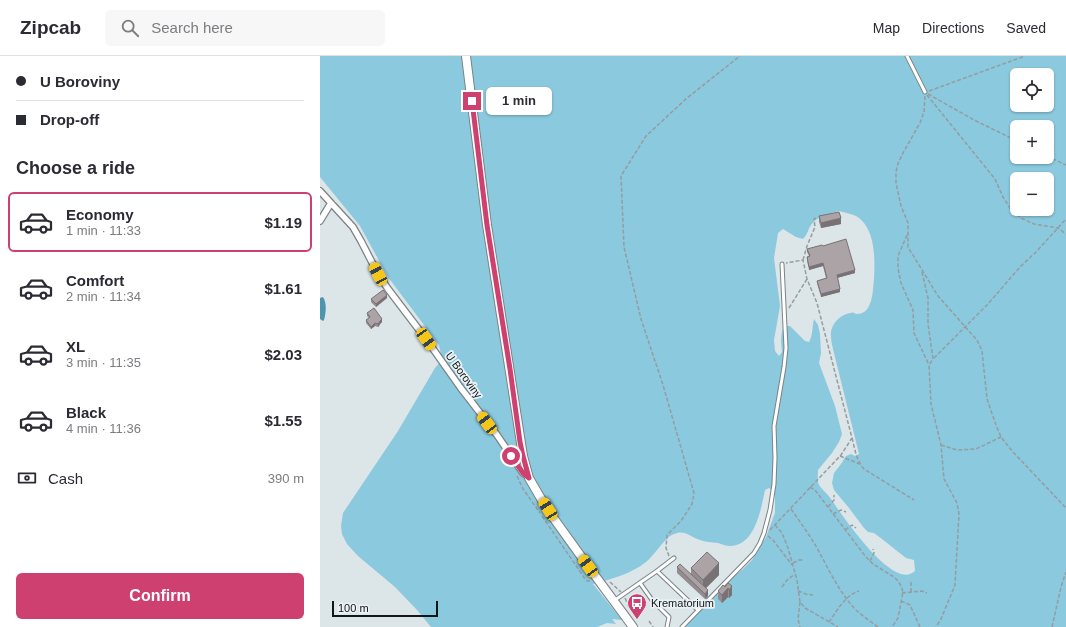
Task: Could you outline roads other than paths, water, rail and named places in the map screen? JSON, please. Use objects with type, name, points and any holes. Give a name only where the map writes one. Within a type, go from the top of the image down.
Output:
[{"type":"street","points":[[466,56],[487,225],[520,442],[529,478],[548,509],[633,627]]},
{"type":"street","name":"U Boroviny","points":[[320,191],[353,227],[378,274],[388,289],[497,435],[523,473],[529,478]]},
{"type":"street","points":[[320,221],[331,203]]},
{"type":"lane","points":[[907,56],[925,92]]},
{"type":"lane","points":[[682,627],[754,553],[764,533],[770,510],[774,484],[774,426],[786,348],[782,264]]},
{"type":"lane","points":[[614,601],[673,559]]},
{"type":"lane","points":[[657,571],[698,610]]},
{"type":"lane","points":[[640,583],[652,600],[669,617],[667,627]]},
{"type":"place","name":"Krematorium","points":[[637,620]]}]
